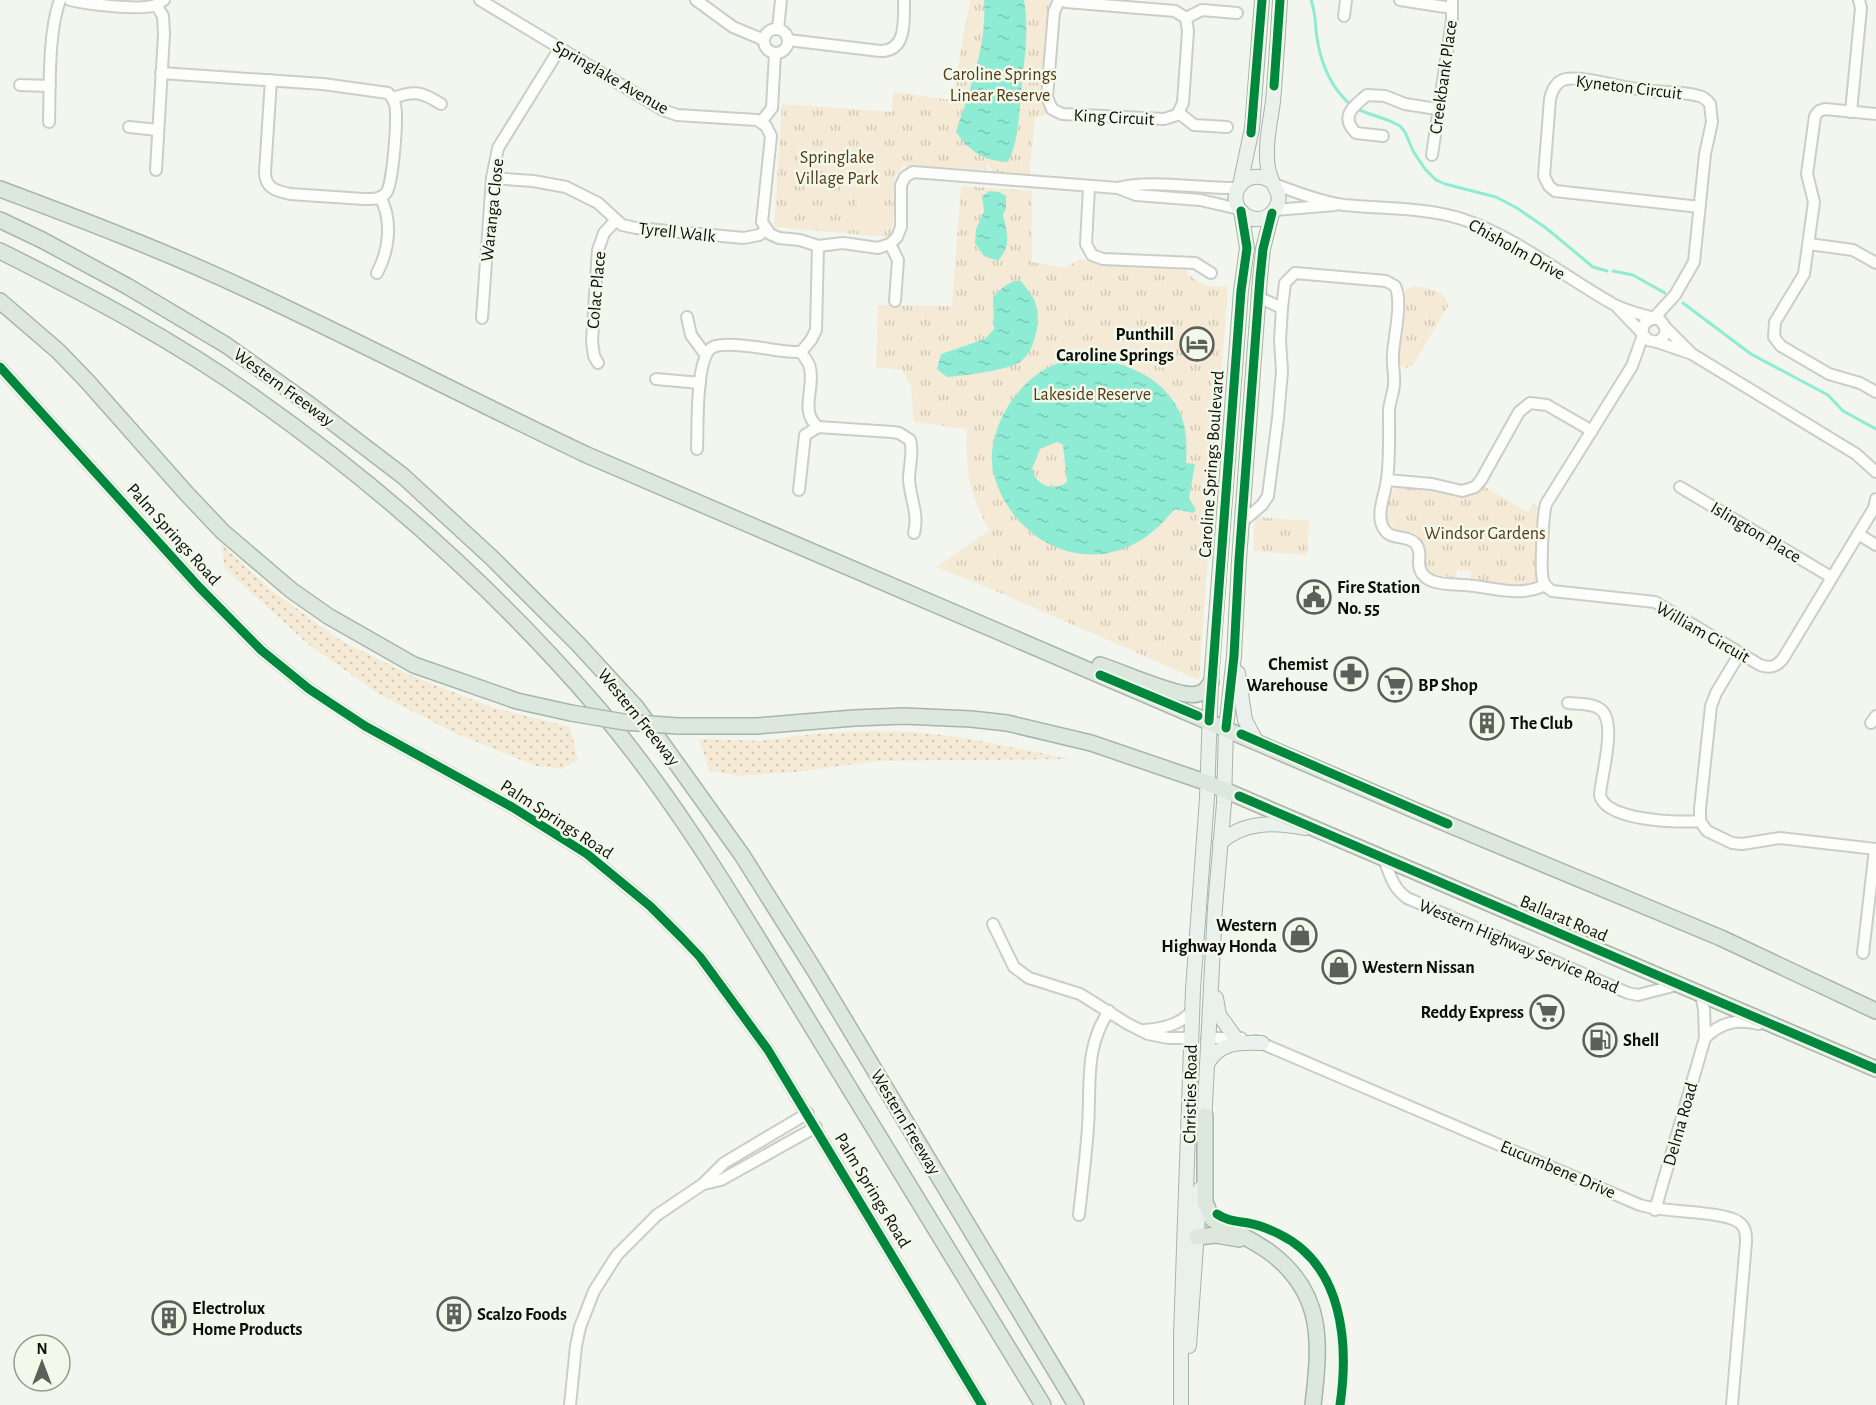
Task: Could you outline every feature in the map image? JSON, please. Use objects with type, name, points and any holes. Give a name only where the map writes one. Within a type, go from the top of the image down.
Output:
[{"type":"highway","points":[[0,189],[163,252],[247,289],[587,455],[1209,720],[1421,813],[1721,938],[1876,1011]]},
{"type":"highway","name":"Western Freeway","points":[[0,220],[127,286],[226,345],[359,442],[403,476],[492,558],[636,706],[671,753],[760,884],[815,971],[1076,1405]]},
{"type":"highway","name":"Western Freeway","points":[[0,251],[121,314],[255,397],[405,516],[468,573],[540,645],[597,708],[696,839],[1042,1405]]},
{"type":"highway","name":"Ballarat Road","points":[[0,301],[58,351],[87,381],[223,532],[291,590],[328,616],[414,665],[517,701],[624,722],[678,726],[757,726],[864,717],[971,719],[1006,723],[1091,743],[1208,783],[1876,1070]]},
{"type":"highway","points":[[1033,646],[1101,665],[1172,692],[1186,695],[1203,692],[1211,682]]},
{"type":"highway","points":[[1204,1116],[1205,1202],[1212,1219],[1271,1253],[1292,1273],[1310,1302],[1318,1337],[1318,1364],[1313,1405]]},
{"type":"highway","points":[[1197,1237],[1211,1235],[1230,1237],[1259,1245]]},
{"type":"main road","points":[[1262,0],[1253,121],[1236,199],[1240,210],[1250,218],[1256,219],[1262,219],[1273,212],[1279,197],[1273,182],[1266,148],[1273,97],[1280,0]]},
{"type":"main road","points":[[1239,187],[1244,181],[1254,176],[1260,176],[1273,182]]},
{"type":"main road","name":"Caroline Springs Boulevard","points":[[1208,783],[1211,682],[1240,291],[1247,248],[1240,210]]},
{"type":"main road","name":"Caroline Springs Boulevard","points":[[1224,790],[1226,728],[1234,656],[1258,297],[1263,249],[1273,212]]},
{"type":"main road","points":[[1233,398],[1251,399]]},
{"type":"main road","points":[[1221,558],[1239,560]]},
{"type":"main road","points":[[1234,656],[1245,720],[1256,741]]},
{"type":"main road","name":"Christies Road","points":[[1182,1405],[1181,1335],[1188,1185],[1191,1038],[1208,783]]},
{"type":"main road","name":"Christies Road","points":[[1182,1405],[1192,1319],[1207,1038],[1224,790]]},
{"type":"main road","points":[[1220,843],[1236,831],[1261,824],[1294,826],[1322,832]]},
{"type":"main road","points":[[1213,945],[1217,1009],[1235,1037]]},
{"type":"main road","points":[[1191,1038],[1207,1038]]},
{"type":"main road","points":[[1206,1065],[1218,1050],[1228,1045],[1237,1042],[1262,1043]]},
{"type":"main road","points":[[1181,1335],[1188,1293],[1191,1245],[1197,1237]]},
{"type":"street","points":[[50,122],[50,86],[56,12],[60,0]]},
{"type":"street","points":[[70,0],[83,3],[151,7],[160,2],[164,24],[156,170]]},
{"type":"street","name":"Springlake Avenue","points":[[480,0],[669,113],[750,119],[761,122]]},
{"type":"street","points":[[696,0],[733,27],[764,40],[768,51],[775,54],[786,49],[789,40],[785,33],[778,29],[770,30],[764,40]]},
{"type":"street","points":[[778,29],[781,0]]},
{"type":"street","points":[[789,40],[880,51],[892,50],[897,47],[902,36],[904,0]]},
{"type":"street","points":[[1060,0],[1169,10],[1178,12],[1186,18],[1202,10],[1237,13]]},
{"type":"street","name":"King Circuit","points":[[1060,0],[1053,12],[1047,101],[1052,109],[1062,114],[1158,119],[1171,118],[1179,113],[1184,93],[1188,31],[1186,18]]},
{"type":"street","points":[[1344,16],[1346,0]]},
{"type":"street","points":[[1400,0],[1452,4]]},
{"type":"street","points":[[1851,112],[1861,8],[1859,0]]},
{"type":"street","name":"Creekbank Place","points":[[1432,155],[1452,4]]},
{"type":"street","name":"Waranga Close","points":[[482,318],[495,157],[502,141],[560,48]]},
{"type":"street","points":[[775,54],[772,108],[761,122],[771,136],[762,222],[766,230],[774,237],[800,240],[818,246],[843,243],[878,248],[890,244],[897,237],[901,227],[901,185],[905,177],[913,172],[1118,188],[1132,185],[1214,189],[1239,187]]},
{"type":"street","points":[[161,73],[271,80],[388,93],[393,98],[397,112],[392,178],[388,190],[380,197],[364,199],[290,194],[268,186],[265,172],[271,80]]},
{"type":"street","name":"Kyneton Circuit","points":[[1665,327],[1675,295],[1694,262],[1712,108],[1706,99],[1693,95],[1613,84],[1572,79],[1562,81],[1554,87],[1550,99],[1544,176],[1549,186],[1556,190],[1700,207]]},
{"type":"street","points":[[20,85],[50,86]]},
{"type":"street","points":[[393,98],[419,92],[427,94],[441,104]]},
{"type":"street","points":[[1383,136],[1356,133],[1349,126],[1348,113],[1367,95],[1384,96],[1405,104],[1437,109]]},
{"type":"street","points":[[1876,114],[1825,109],[1819,111],[1814,119],[1807,174],[1814,196],[1809,244],[1802,280],[1775,322],[1773,331],[1775,339],[1781,346],[1828,374],[1860,383],[1876,392]]},
{"type":"street","name":"King Circuit","points":[[1179,113],[1194,124],[1227,127]]},
{"type":"street","points":[[129,127],[158,130]]},
{"type":"street","name":"Tyrell Walk","points":[[492,178],[541,182],[567,187],[598,203],[622,225],[636,228],[753,237],[766,230]]},
{"type":"street","name":"Chisholm Drive","points":[[1273,182],[1341,205]]},
{"type":"street","points":[[1089,186],[1086,244],[1092,255],[1103,259],[1195,263],[1211,273]]},
{"type":"street","points":[[1118,188],[1136,195],[1191,199],[1240,210]]},
{"type":"street","points":[[377,273],[385,259],[388,223],[387,212],[380,197]]},
{"type":"street","name":"Chisholm Drive","points":[[1273,212],[1341,205],[1449,215],[1474,223],[1616,305],[1652,319]]},
{"type":"street","name":"Colac Place","points":[[598,363],[594,356],[592,341],[598,250],[604,233],[616,220]]},
{"type":"street","points":[[890,244],[898,260],[895,301]]},
{"type":"street","points":[[1809,244],[1853,250],[1876,263]]},
{"type":"street","points":[[801,352],[816,330],[818,246]]},
{"type":"street","points":[[1258,297],[1282,308],[1285,283],[1294,273],[1386,281],[1395,286],[1398,300],[1393,357],[1394,385],[1389,411],[1390,440],[1387,480],[1381,514],[1383,528],[1390,535],[1408,539],[1416,545],[1420,551],[1420,571],[1426,578],[1439,583],[1525,592],[1545,585],[1542,575],[1542,524],[1546,504],[1632,366],[1644,324],[1652,319],[1660,320],[1692,354]]},
{"type":"street","name":"Kyneton Circuit","points":[[1652,319],[1675,295]]},
{"type":"street","name":"Chisholm Drive","points":[[1616,305],[1643,334]]},
{"type":"street","name":"Caroline Springs Boulevard","points":[[1242,522],[1262,505],[1269,491],[1270,472],[1277,438],[1282,371],[1280,340],[1282,308]]},
{"type":"street","points":[[687,317],[691,335],[705,354]]},
{"type":"street","points":[[1632,366],[1664,337],[1665,327]]},
{"type":"street","points":[[1643,334],[1648,340],[1692,354],[1856,454],[1876,472]]},
{"type":"street","points":[[697,449],[700,383],[705,354],[719,345],[801,352]]},
{"type":"street","points":[[801,352],[810,369],[808,413],[813,423],[818,427],[899,433],[909,440],[912,452],[910,488],[916,518],[914,533]]},
{"type":"street","name":"Palm Springs Road","points":[[0,367],[199,587],[261,650],[309,689],[365,726],[550,830],[587,854],[650,906],[700,957],[741,1010],[808,1113],[982,1405]]},
{"type":"street","points":[[656,379],[700,383]]},
{"type":"street","points":[[1387,480],[1432,484],[1456,491],[1472,489],[1481,480],[1519,412],[1530,403],[1547,405],[1592,431]]},
{"type":"street","points":[[799,490],[806,435],[818,427]]},
{"type":"street","points":[[1856,454],[1876,460]]},
{"type":"street","name":"Islington Place","points":[[1680,487],[1831,576]]},
{"type":"street","name":"William Circuit","points":[[1545,585],[1556,592],[1655,602],[1740,653],[1764,666],[1774,667],[1779,664],[1875,504]]},
{"type":"street","points":[[1858,534],[1876,545]]},
{"type":"street","points":[[1740,653],[1713,698],[1700,821],[1711,835],[1735,844],[1780,838],[1876,849],[1863,953]]},
{"type":"street","points":[[1568,703],[1597,707],[1607,718],[1608,730],[1600,795],[1607,807],[1651,819],[1677,823],[1700,821]]},
{"type":"street","name":"Western Highway Service Road","points":[[1384,859],[1394,885],[1407,898],[1628,993],[1638,994],[1677,985]]},
{"type":"street","points":[[993,924],[1009,959],[1022,974],[1080,994],[1140,1030],[1159,1037],[1191,1038]]},
{"type":"street","name":"Delma Road","points":[[1655,1210],[1705,1038],[1701,995]]},
{"type":"street","points":[[1140,1030],[1167,1027],[1186,1017],[1193,1010]]},
{"type":"street","points":[[1079,1215],[1088,1125],[1091,1054],[1095,1038],[1109,1011]]},
{"type":"street","points":[[1705,1038],[1721,1026],[1736,1021],[1776,1027]]},
{"type":"street","name":"Eucumbene Drive","points":[[1207,1038],[1235,1037],[1262,1043],[1655,1210],[1726,1216],[1740,1222],[1744,1227],[1746,1242],[1732,1405]]},
{"type":"street","points":[[570,1405],[580,1327],[594,1291],[606,1271],[633,1237],[657,1215],[704,1184],[724,1163],[808,1113]]},
{"type":"street","points":[[704,1184],[721,1180],[816,1126]]},
{"type":"green space","points":[[970,0],[1050,0],[1042,101],[1047,114],[1035,118],[1029,176],[994,174],[987,162],[988,170],[903,166],[894,178],[893,226],[889,237],[774,227],[782,104],[892,112],[893,92],[952,100]]},
{"type":"green space","points":[[859,173],[882,175],[879,222],[855,220]]},
{"type":"green space","name":"Lakeside Reserve","points":[[961,186],[1032,191],[1032,262],[1065,268],[1081,259],[1099,264],[1185,270],[1194,279],[1204,284],[1215,287],[1228,286],[1199,680],[936,567],[990,530],[977,506],[970,481],[967,429],[914,422],[911,386],[902,370],[876,367],[878,305],[952,306]]},
{"type":"green space","points":[[1414,286],[1440,293],[1447,300],[1448,306],[1414,364],[1406,368],[1400,365],[1399,358],[1403,297],[1406,290]]},
{"type":"green space","name":"Windsor Gardens","points":[[1400,486],[1485,487],[1528,512],[1533,504],[1540,508],[1536,582],[1522,586],[1504,585],[1471,579],[1471,571],[1457,570],[1456,578],[1431,574],[1426,563],[1423,545],[1417,535],[1395,529],[1387,520],[1390,496]]},
{"type":"green space","points":[[1255,517],[1309,521],[1307,555],[1253,551]]},
{"type":"green space","points":[[221,544],[271,590],[340,640],[412,676],[494,708],[570,727],[578,760],[561,769],[536,766],[455,733],[379,694],[308,644],[225,569]]},
{"type":"green space","points":[[866,731],[913,732],[960,737],[1071,759],[878,761],[795,772],[738,776],[709,770],[699,739],[761,741],[813,734]]},
{"type":"water","points":[[984,0],[1024,0],[1026,42],[1019,114],[1015,143],[1008,162],[992,160],[978,154],[956,132],[980,51]]},
{"type":"water","points":[[990,191],[1006,196],[1006,209],[1003,214],[1007,244],[998,261],[984,256],[975,243],[976,229],[984,211],[982,196]]},
{"type":"water","points":[[1014,281],[1021,281],[1036,305],[1038,319],[1036,336],[1030,351],[1020,362],[1006,368],[947,377],[937,369],[941,354],[985,339],[994,329],[993,297],[1003,287]]},
{"type":"water","points":[[1094,359],[1120,364],[1145,375],[1165,391],[1173,401],[1184,425],[1186,463],[1195,464],[1189,498],[1196,510],[1193,513],[1175,509],[1155,530],[1141,540],[1119,550],[1097,554],[1075,553],[1054,546],[1035,535],[1018,520],[1005,501],[995,479],[992,464],[996,432],[1002,416],[1021,389],[1051,366],[1069,361]],"holes":[[[1057,442],[1063,445],[1067,482],[1057,487],[1046,486],[1037,480],[1032,469],[1040,449]]]},
{"type":"waterway","points":[[1311,0],[1324,66],[1338,91],[1351,105]]},
{"type":"waterway","points":[[1356,109],[1400,126],[1413,151],[1436,180],[1496,197],[1517,208],[1546,228],[1593,267],[1607,271]]},
{"type":"waterway","points":[[1613,271],[1633,275],[1665,293]]},
{"type":"waterway","points":[[1683,303],[1751,354],[1828,395],[1843,411],[1876,429]]},
{"type":"cycle path","points":[[1251,133],[1262,0]]},
{"type":"cycle path","points":[[1274,86],[1280,0]]},
{"type":"cycle path","points":[[1209,721],[1241,291],[1247,248],[1241,211]]},
{"type":"cycle path","points":[[1226,728],[1234,656],[1260,278],[1263,249],[1272,213]]},
{"type":"cycle path","points":[[0,367],[199,587],[261,650],[309,689],[365,726],[512,807],[587,854],[650,906],[700,957],[768,1050],[982,1405]]},
{"type":"cycle path","points":[[1100,675],[1198,716]]},
{"type":"cycle path","points":[[1241,734],[1448,824]]},
{"type":"cycle path","points":[[1239,796],[1876,1069]]},
{"type":"cycle path","points":[[1217,1214],[1279,1234],[1300,1248],[1317,1265],[1329,1285],[1342,1332],[1343,1381],[1340,1405]]},
{"type":"place","name":"Punthill Caroline Springs","points":[[1197,344]]},
{"type":"place","name":"Fire Station No. 55","points":[[1314,597]]},
{"type":"place","name":"Chemist Warehouse","points":[[1351,674]]},
{"type":"place","name":"BP Shop","points":[[1395,685]]},
{"type":"place","name":"The Club","points":[[1487,723]]},
{"type":"place","name":"Western Highway Honda","points":[[1300,935]]},
{"type":"place","name":"Western Nissan","points":[[1339,967]]},
{"type":"place","name":"Reddy Express","points":[[1547,1012]]},
{"type":"place","name":"Shell","points":[[1600,1040]]},
{"type":"place","name":"Scalzo Foods","points":[[454,1314]]},
{"type":"place","name":"Electrolux Home Products","points":[[169,1318]]},
{"type":"park label","name":"Caroline Springs Linear Reserve","points":[[1000,84]]},
{"type":"park label","name":"Springlake Village Park","points":[[837,167]]}]
